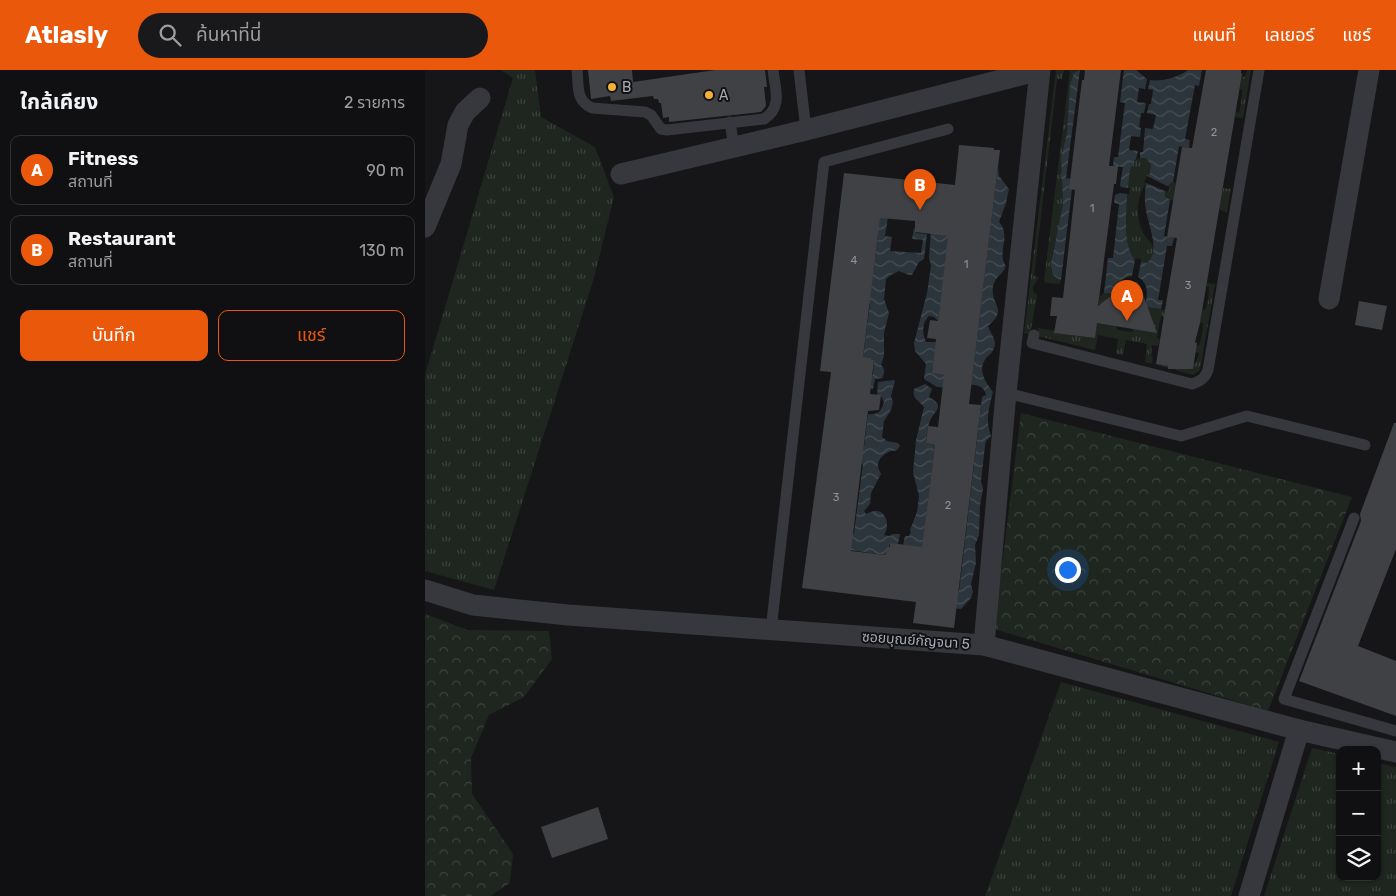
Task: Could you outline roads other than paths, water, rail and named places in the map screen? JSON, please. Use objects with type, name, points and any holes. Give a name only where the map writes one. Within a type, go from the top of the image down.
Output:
[{"type":"street","points":[[621,174],[734,148],[1040,70],[1026,339],[1006,393],[983,645]]},
{"type":"street","points":[[1329,299],[1369,70]]},
{"type":"street","points":[[425,227],[451,164],[458,125],[465,112],[480,98]]},
{"type":"street","name":"ซอยบุณย์กัญจนา 5","points":[[425,590],[473,605],[567,615],[983,645],[1299,730],[1396,752]]},
{"type":"street","points":[[1249,896],[1299,730]]},
{"type":"lane","points":[[577,70],[580,99],[584,104],[592,108],[645,112],[651,115],[661,129],[667,130],[764,119],[773,113],[777,104],[773,70]]},
{"type":"lane","points":[[799,70],[806,130]]},
{"type":"lane","points":[[1026,339],[1192,384],[1200,382],[1206,377],[1259,70]]},
{"type":"lane","points":[[730,122],[734,148]]},
{"type":"lane","points":[[771,630],[824,162],[948,129]]},
{"type":"lane","points":[[1006,393],[1181,436],[1247,416],[1365,445]]},
{"type":"lane","points":[[1355,518],[1285,699],[1396,731]]},
{"type":"water","points":[[1080,70],[1066,178],[1071,179],[1072,189],[1061,280],[1053,273],[1051,263],[1063,204],[1061,157],[1067,133],[1070,85],[1074,73]]},
{"type":"water","points":[[1124,70],[1136,70],[1147,79],[1145,89],[1139,88],[1137,102],[1146,103],[1144,113],[1141,113],[1140,137],[1131,136],[1129,150],[1138,151],[1130,170],[1128,188],[1121,187],[1120,185],[1123,167],[1113,166],[1114,157],[1118,157],[1125,103],[1120,102]]},
{"type":"water","points":[[1188,70],[1202,70],[1199,86],[1195,85],[1185,139],[1190,140],[1189,148],[1179,146],[1173,182],[1167,186],[1149,177],[1151,165],[1146,158],[1140,158],[1140,152],[1143,152],[1145,128],[1153,129],[1156,115],[1147,113],[1149,104],[1151,104],[1153,90],[1148,89],[1150,80],[1170,78]]},
{"type":"water","points":[[998,166],[999,176],[1009,189],[999,222],[1003,227],[1004,233],[1003,261],[1006,266],[995,280],[993,286],[998,311],[994,320],[988,326],[995,344],[982,366],[983,376],[993,392],[988,419],[991,436],[986,441],[981,481],[983,489],[980,506],[979,535],[975,545],[976,563],[971,584],[973,592],[971,598],[961,609],[939,607],[959,591],[982,397],[986,395],[981,387],[964,384],[972,378]]},
{"type":"water","points":[[1146,183],[1165,191],[1165,196],[1170,200],[1164,236],[1174,238],[1172,246],[1167,246],[1158,300],[1163,300],[1161,309],[1145,307],[1146,286],[1138,277],[1141,262],[1147,263],[1153,252],[1153,238],[1145,203]]},
{"type":"water","points":[[1120,193],[1127,194],[1127,237],[1128,245],[1135,260],[1132,276],[1120,282],[1115,294],[1104,293],[1108,258],[1113,258],[1119,204],[1114,203],[1115,195]]},
{"type":"water","points":[[952,208],[938,321],[934,317],[929,316],[923,328],[926,342],[936,342],[932,373],[950,376],[949,388],[937,387],[924,379],[926,364],[915,351],[914,343],[927,293],[931,266],[929,258],[931,230]]},
{"type":"water","points":[[862,216],[888,217],[885,236],[892,237],[890,251],[921,253],[923,240],[912,239],[914,228],[916,233],[927,234],[924,259],[919,262],[912,275],[899,271],[886,279],[884,299],[889,313],[884,333],[884,356],[881,365],[884,372],[882,378],[875,379],[873,389],[842,385],[873,375],[874,361],[871,358],[863,357],[870,304],[852,302],[871,288],[878,235]]},
{"type":"water","points":[[894,380],[891,396],[893,402],[891,410],[884,421],[882,437],[887,441],[898,443],[900,446],[896,451],[887,453],[879,460],[878,467],[881,474],[871,493],[870,504],[864,511],[866,514],[875,511],[882,513],[887,524],[884,535],[900,534],[898,544],[890,544],[886,555],[834,548],[854,533],[863,464],[845,461],[846,445],[864,447],[868,414],[879,412],[884,402],[881,396],[877,396],[878,382]]},
{"type":"water","points":[[925,384],[932,389],[929,397],[937,403],[938,408],[930,422],[927,434],[926,443],[935,445],[920,566],[903,545],[905,536],[909,536],[911,532],[910,530],[917,512],[919,496],[913,472],[916,440],[924,407],[915,398],[914,389]]},
{"type":"place","name":"B","points":[[612,87]]},
{"type":"place","name":"A","points":[[709,95]]},
{"type":"place","name":"Restaurant","points":[[920,210]]},
{"type":"place","name":"Fitness","points":[[1127,321]]}]
